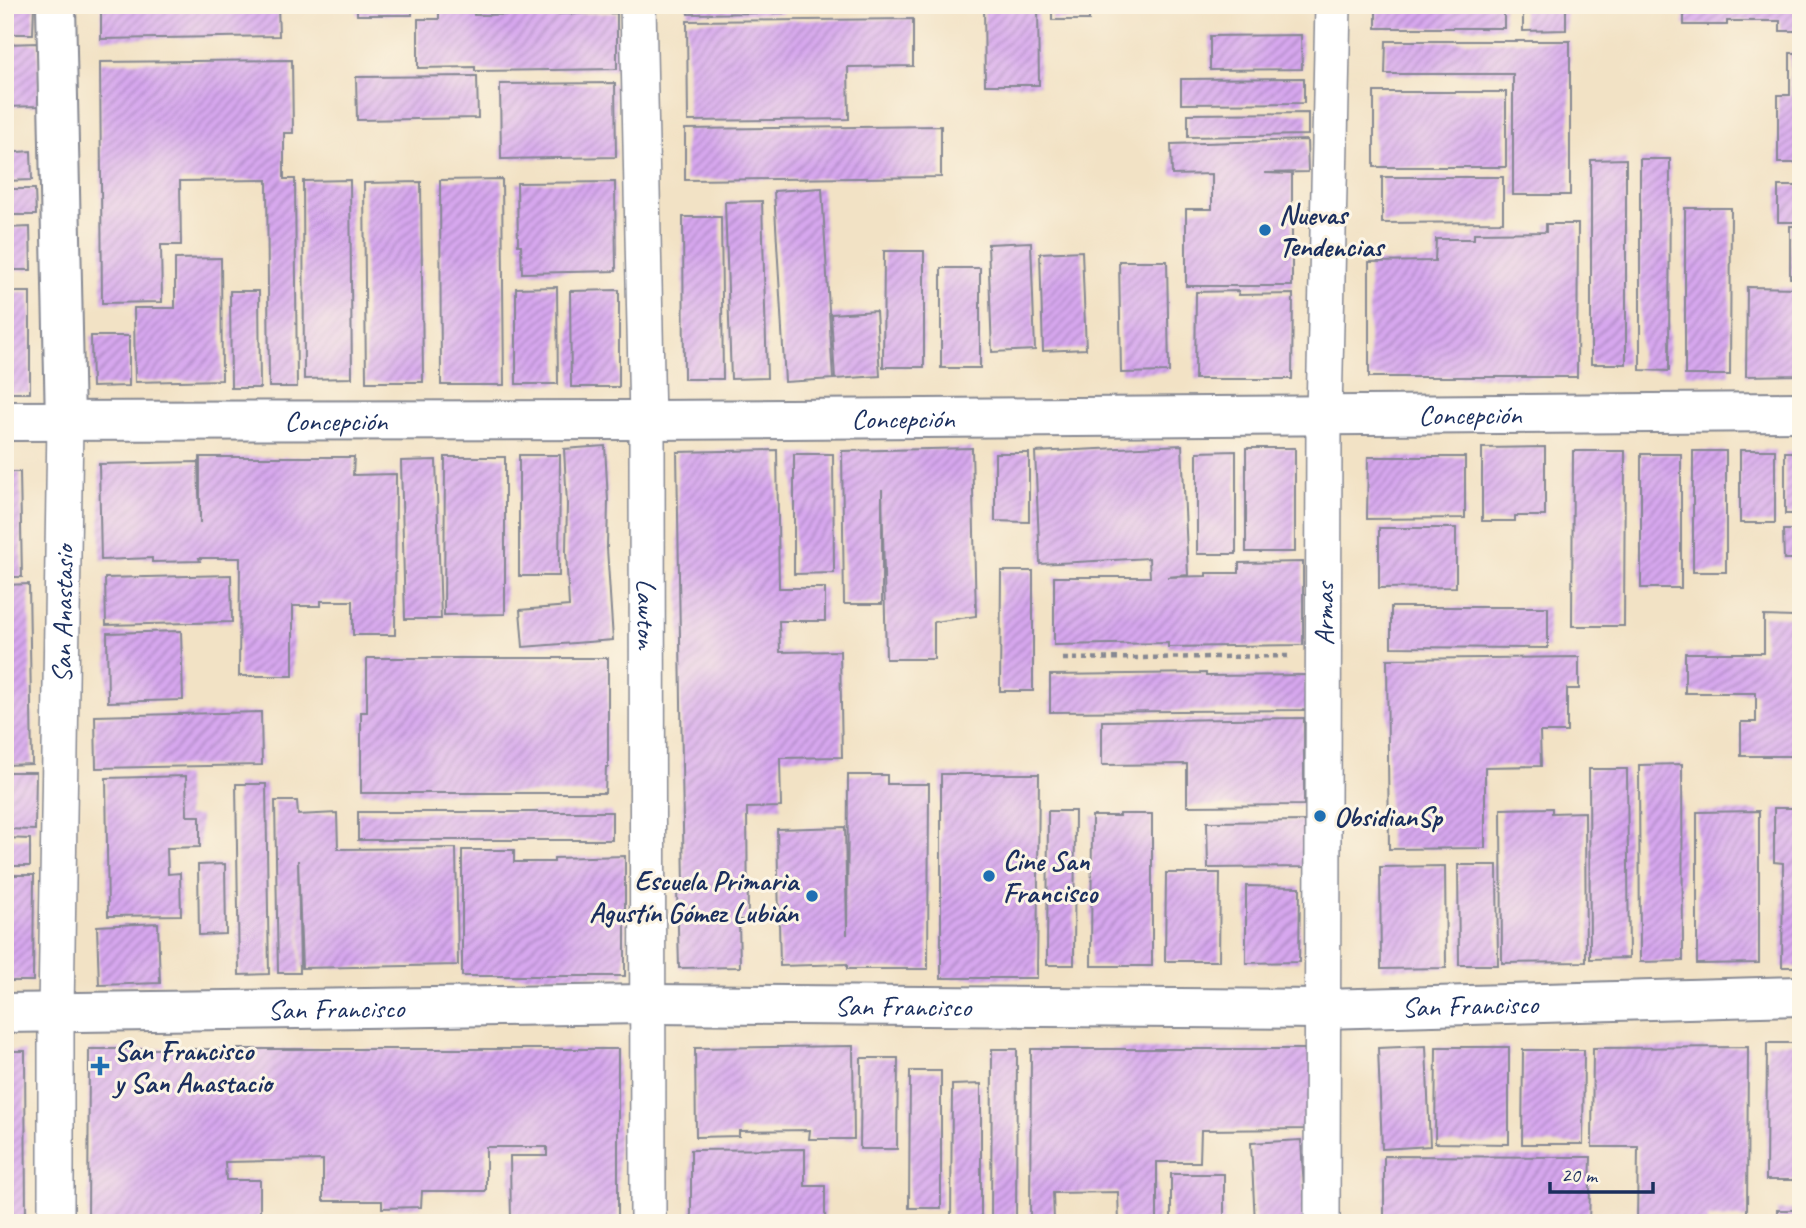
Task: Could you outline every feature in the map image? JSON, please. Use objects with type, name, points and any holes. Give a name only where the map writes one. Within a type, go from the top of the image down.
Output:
[{"type":"street","name":"San Anastasio","points":[[56,5],[65,422],[56,1223]]},
{"type":"street","name":"Lawton","points":[[638,5],[647,420],[648,1223]]},
{"type":"street","name":"Armas","points":[[1322,1223],[1324,415],[1333,5]]},
{"type":"street","name":"Concepción","points":[[5,421],[647,420],[1801,412]]},
{"type":"street","name":"San Francisco","points":[[5,1013],[649,1004],[1323,1009],[1801,996]]},
{"type":"path","points":[[1063,659],[1323,656]]},
{"type":"building","points":[[5,5],[34,5],[33,34],[5,34]]},
{"type":"building","points":[[101,5],[278,5],[279,36],[101,39]]},
{"type":"building","points":[[357,5],[412,5],[412,15],[357,15]]},
{"type":"building","points":[[439,5],[474,5],[474,15],[617,13],[617,69],[475,71],[475,67],[418,68],[418,19],[439,19]]},
{"type":"building","points":[[688,5],[783,5],[783,13],[688,14]]},
{"type":"building","points":[[984,5],[1038,5],[1039,85],[985,85]]},
{"type":"building","points":[[1052,5],[1089,5],[1089,20],[1052,20]]},
{"type":"building","points":[[1099,5],[1158,5],[1158,8],[1099,9]]},
{"type":"building","points":[[1376,5],[1504,5],[1504,28],[1376,28]]},
{"type":"building","points":[[1523,5],[1566,5],[1566,30],[1523,31]]},
{"type":"building","points":[[1684,5],[1801,5],[1801,31],[1780,31],[1780,21],[1727,21],[1727,25],[1684,25]]},
{"type":"building","points":[[913,19],[913,66],[848,67],[849,119],[688,121],[687,21]]},
{"type":"building","points":[[1301,35],[1302,69],[1210,70],[1210,36]]},
{"type":"building","points":[[1386,41],[1570,41],[1570,195],[1513,195],[1513,74],[1385,74]]},
{"type":"building","points":[[38,43],[39,106],[5,107],[5,44]]},
{"type":"building","points":[[1790,53],[1801,53],[1801,163],[1778,163],[1778,95],[1790,95]]},
{"type":"building","points":[[292,60],[293,133],[284,133],[284,179],[295,179],[297,387],[269,387],[267,180],[180,181],[181,245],[161,245],[162,302],[102,303],[100,62]]},
{"type":"building","points":[[477,76],[478,118],[357,120],[356,77]]},
{"type":"building","points":[[1304,78],[1304,103],[1181,104],[1181,79]]},
{"type":"building","points":[[615,83],[616,157],[501,159],[500,84]]},
{"type":"building","points":[[1374,92],[1506,92],[1506,167],[1374,167]]},
{"type":"building","points":[[1308,113],[1308,135],[1188,137],[1188,114]]},
{"type":"building","points":[[941,126],[941,177],[685,180],[685,129]]},
{"type":"building","points":[[1307,140],[1308,172],[1264,173],[1292,174],[1292,286],[1186,286],[1186,209],[1212,209],[1212,174],[1172,175],[1171,144]]},
{"type":"building","points":[[31,151],[32,180],[5,181],[5,153]]},
{"type":"building","points":[[1626,159],[1626,364],[1591,364],[1591,160]]},
{"type":"building","points":[[1640,159],[1670,159],[1669,371],[1640,370]]},
{"type":"building","points":[[1382,177],[1503,177],[1503,222],[1382,223]]},
{"type":"building","points":[[502,179],[504,385],[441,385],[440,180]]},
{"type":"building","points":[[350,180],[352,378],[304,379],[303,181]]},
{"type":"building","points":[[421,182],[423,382],[366,382],[364,183]]},
{"type":"building","points":[[615,182],[616,271],[522,273],[521,245],[518,245],[517,183]]},
{"type":"building","points":[[1778,186],[1801,186],[1801,222],[1778,222]]},
{"type":"building","points":[[822,188],[833,379],[785,382],[774,191]]},
{"type":"building","points":[[5,189],[35,189],[36,215],[5,215]]},
{"type":"building","points":[[762,201],[767,378],[731,379],[725,202]]},
{"type":"building","points":[[1685,208],[1731,208],[1730,375],[1685,375]]},
{"type":"building","points":[[683,217],[721,217],[723,379],[684,379]]},
{"type":"building","points":[[1546,224],[1578,224],[1577,377],[1369,377],[1369,262],[1435,261],[1436,239],[1474,239],[1474,233],[1546,232]]},
{"type":"building","points":[[1790,226],[1801,226],[1801,278],[1790,278]]},
{"type":"building","points":[[30,227],[31,270],[5,270],[5,228]]},
{"type":"building","points":[[1031,242],[1035,350],[992,352],[988,244]]},
{"type":"building","points":[[884,251],[924,251],[924,367],[883,367]]},
{"type":"building","points":[[1082,251],[1086,349],[1043,351],[1040,253]]},
{"type":"building","points":[[221,258],[222,380],[135,382],[134,308],[175,308],[175,259]]},
{"type":"building","points":[[1119,261],[1167,261],[1169,372],[1121,373]]},
{"type":"building","points":[[941,268],[980,268],[980,368],[941,368]]},
{"type":"building","points":[[557,287],[558,384],[516,384],[516,288]]},
{"type":"building","points":[[1747,287],[1801,288],[1801,375],[1746,376]]},
{"type":"building","points":[[619,290],[619,387],[571,387],[570,291]]},
{"type":"building","points":[[230,291],[259,291],[260,388],[231,388]]},
{"type":"building","points":[[1239,291],[1238,295],[1293,294],[1292,379],[1195,379],[1196,292]]},
{"type":"building","points":[[5,292],[30,292],[30,393],[5,393]]},
{"type":"building","points":[[876,311],[880,376],[835,379],[831,314]]},
{"type":"building","points":[[91,336],[129,336],[129,386],[92,387]]},
{"type":"building","points":[[1182,445],[1188,575],[1167,577],[1239,573],[1239,563],[1303,562],[1303,645],[1054,645],[1054,577],[1150,577],[1149,558],[1040,564],[1035,452]]},
{"type":"building","points":[[605,446],[607,548],[613,640],[523,647],[520,610],[569,606],[564,449]]},
{"type":"building","points":[[1545,447],[1545,516],[1515,516],[1515,521],[1482,521],[1482,448]]},
{"type":"building","points":[[972,448],[976,616],[934,622],[934,659],[886,659],[882,489],[882,604],[844,604],[842,451]]},
{"type":"building","points":[[1246,448],[1295,448],[1295,552],[1246,552]]},
{"type":"building","points":[[777,450],[779,588],[825,588],[825,621],[779,621],[780,652],[840,651],[842,757],[780,758],[781,807],[747,808],[748,920],[739,920],[740,967],[679,968],[677,889],[684,888],[677,452]]},
{"type":"building","points":[[1740,450],[1775,450],[1775,523],[1740,523]]},
{"type":"building","points":[[1236,451],[1236,554],[1197,554],[1197,452]]},
{"type":"building","points":[[1573,451],[1625,451],[1624,626],[1572,626]]},
{"type":"building","points":[[1693,451],[1726,451],[1726,572],[1693,572]]},
{"type":"building","points":[[1785,452],[1801,452],[1801,514],[1785,514]]},
{"type":"building","points":[[995,453],[1029,453],[1029,522],[995,521]]},
{"type":"building","points":[[794,454],[833,454],[834,573],[794,574]]},
{"type":"building","points":[[1641,454],[1681,454],[1681,588],[1641,588]]},
{"type":"building","points":[[519,455],[560,455],[559,576],[519,576]]},
{"type":"building","points":[[200,457],[354,457],[353,475],[396,474],[395,635],[353,635],[353,601],[321,601],[321,606],[293,606],[293,676],[239,676],[240,558],[152,562],[152,558],[101,560],[99,464],[198,462],[200,523]]},
{"type":"building","points":[[445,457],[505,457],[505,614],[444,615]]},
{"type":"building","points":[[1368,457],[1465,457],[1465,518],[1367,519]]},
{"type":"building","points":[[436,460],[441,619],[405,619],[401,461]]},
{"type":"building","points":[[5,472],[20,472],[22,577],[5,577]]},
{"type":"building","points":[[1379,528],[1456,528],[1456,587],[1379,588]]},
{"type":"building","points":[[1783,530],[1801,530],[1801,559],[1784,559]]},
{"type":"building","points":[[1001,571],[1033,571],[1033,691],[1000,691]]},
{"type":"building","points":[[1794,572],[1801,572],[1801,756],[1741,756],[1741,722],[1756,722],[1756,693],[1685,693],[1685,653],[1764,653],[1764,616],[1794,617]]},
{"type":"building","points":[[231,575],[232,622],[106,625],[105,578]]},
{"type":"building","points":[[29,584],[32,764],[5,765],[5,585]]},
{"type":"building","points":[[1391,607],[1548,607],[1548,648],[1391,647]]},
{"type":"building","points":[[181,631],[183,700],[108,702],[107,633]]},
{"type":"building","points":[[1579,657],[1579,689],[1567,689],[1567,732],[1540,732],[1541,766],[1485,767],[1485,848],[1389,849],[1387,659]]},
{"type":"building","points":[[367,658],[608,658],[608,767],[605,793],[361,793],[361,712],[367,712]]},
{"type":"building","points":[[1206,673],[1206,676],[1306,675],[1306,710],[1050,712],[1050,675]]},
{"type":"building","points":[[261,712],[262,765],[96,768],[95,716]]},
{"type":"building","points":[[1304,718],[1304,805],[1187,806],[1187,764],[1102,765],[1102,721]]},
{"type":"building","points":[[1682,764],[1683,961],[1640,962],[1639,765]]},
{"type":"building","points":[[1589,769],[1627,769],[1629,958],[1590,959]]},
{"type":"building","points":[[5,772],[36,772],[35,830],[5,829]]},
{"type":"building","name":"Cine San Francisco","points":[[941,774],[1039,774],[1037,978],[941,978]]},
{"type":"building","points":[[848,775],[887,775],[887,784],[929,784],[928,969],[847,969],[847,964],[780,966],[777,829],[845,827],[847,935]]},
{"type":"building","points":[[186,776],[187,816],[200,816],[200,847],[167,848],[168,874],[180,873],[181,915],[108,916],[106,778]]},
{"type":"building","points":[[236,784],[266,784],[269,974],[239,975]]},
{"type":"building","points":[[275,801],[297,801],[298,815],[337,813],[338,849],[456,848],[458,965],[302,968],[298,860],[300,973],[278,973]]},
{"type":"building","points":[[1552,808],[1552,813],[1585,812],[1586,962],[1502,963],[1501,809]]},
{"type":"building","points":[[1774,808],[1801,808],[1801,967],[1782,967],[1783,863],[1774,862]]},
{"type":"building","points":[[1048,811],[1075,811],[1074,965],[1047,965]]},
{"type":"building","points":[[1759,811],[1759,963],[1697,964],[1697,812]]},
{"type":"building","points":[[358,812],[612,812],[612,840],[358,840]]},
{"type":"building","points":[[1152,814],[1152,966],[1091,966],[1092,816]]},
{"type":"building","points":[[1305,821],[1305,867],[1208,868],[1207,822]]},
{"type":"building","points":[[5,838],[30,839],[30,866],[5,866]]},
{"type":"building","points":[[462,850],[514,850],[514,862],[554,862],[554,858],[625,856],[625,976],[462,976]]},
{"type":"building","points":[[225,864],[226,934],[199,935],[198,865]]},
{"type":"building","points":[[1458,865],[1497,865],[1498,965],[1459,965]]},
{"type":"building","points":[[1445,866],[1446,968],[1381,969],[1380,867]]},
{"type":"building","points":[[1166,873],[1220,873],[1219,961],[1165,961]]},
{"type":"building","points":[[5,875],[34,875],[33,981],[5,981]]},
{"type":"building","points":[[1246,886],[1300,887],[1299,962],[1246,963]]},
{"type":"building","points":[[158,923],[160,983],[99,985],[97,926]]},
{"type":"building","points":[[1767,1043],[1801,1043],[1801,1180],[1766,1180]]},
{"type":"building","points":[[853,1046],[854,1139],[809,1139],[810,1130],[739,1131],[739,1136],[696,1137],[695,1048]]},
{"type":"building","points":[[1426,1046],[1430,1146],[1382,1149],[1378,1048]]},
{"type":"building","points":[[1436,1047],[1509,1047],[1509,1144],[1435,1143]]},
{"type":"building","points":[[1748,1047],[1747,1218],[1708,1218],[1708,1223],[1637,1223],[1638,1147],[1592,1147],[1593,1048]]},
{"type":"building","points":[[89,1049],[618,1049],[618,1223],[511,1223],[510,1156],[547,1156],[547,1147],[486,1147],[486,1191],[422,1191],[421,1207],[382,1208],[382,1201],[323,1201],[323,1160],[225,1162],[226,1180],[260,1180],[260,1221],[88,1223]]},
{"type":"building","points":[[992,1049],[1017,1049],[1016,1223],[991,1223]]},
{"type":"building","points":[[1031,1049],[1316,1049],[1316,1129],[1201,1130],[1200,1162],[1157,1162],[1157,1223],[1119,1223],[1118,1192],[1053,1193],[1054,1221],[1030,1221]]},
{"type":"building","points":[[1523,1050],[1584,1050],[1583,1144],[1522,1144]]},
{"type":"building","points":[[5,1051],[25,1051],[26,1223],[5,1223]]},
{"type":"building","points":[[861,1058],[898,1058],[897,1149],[860,1149]]},
{"type":"building","points":[[910,1071],[941,1071],[941,1208],[909,1208]]},
{"type":"building","points":[[981,1084],[981,1223],[951,1223],[952,1085]]},
{"type":"building","points":[[1301,1140],[1306,1223],[1255,1223],[1251,1143]]},
{"type":"building","points":[[805,1149],[805,1186],[825,1186],[825,1223],[691,1223],[691,1150]]},
{"type":"building","points":[[1384,1156],[1591,1157],[1589,1223],[1384,1223]]},
{"type":"building","points":[[1171,1174],[1224,1174],[1224,1223],[1171,1223]]},
{"type":"building","points":[[1777,1210],[1801,1210],[1801,1223],[1777,1223]]},
{"type":"place","name":"Nuevas Tendencias","points":[[1265,230]]},
{"type":"place","name":"ObsidianSp","points":[[1320,816]]},
{"type":"place","name":"Cine San Francisco","points":[[989,876]]},
{"type":"place","name":"Escuela Primaria Agustín Gómez Lubián","points":[[812,896]]},
{"type":"place","name":"San Francisco y San Anastacio","points":[[100,1066]]}]
